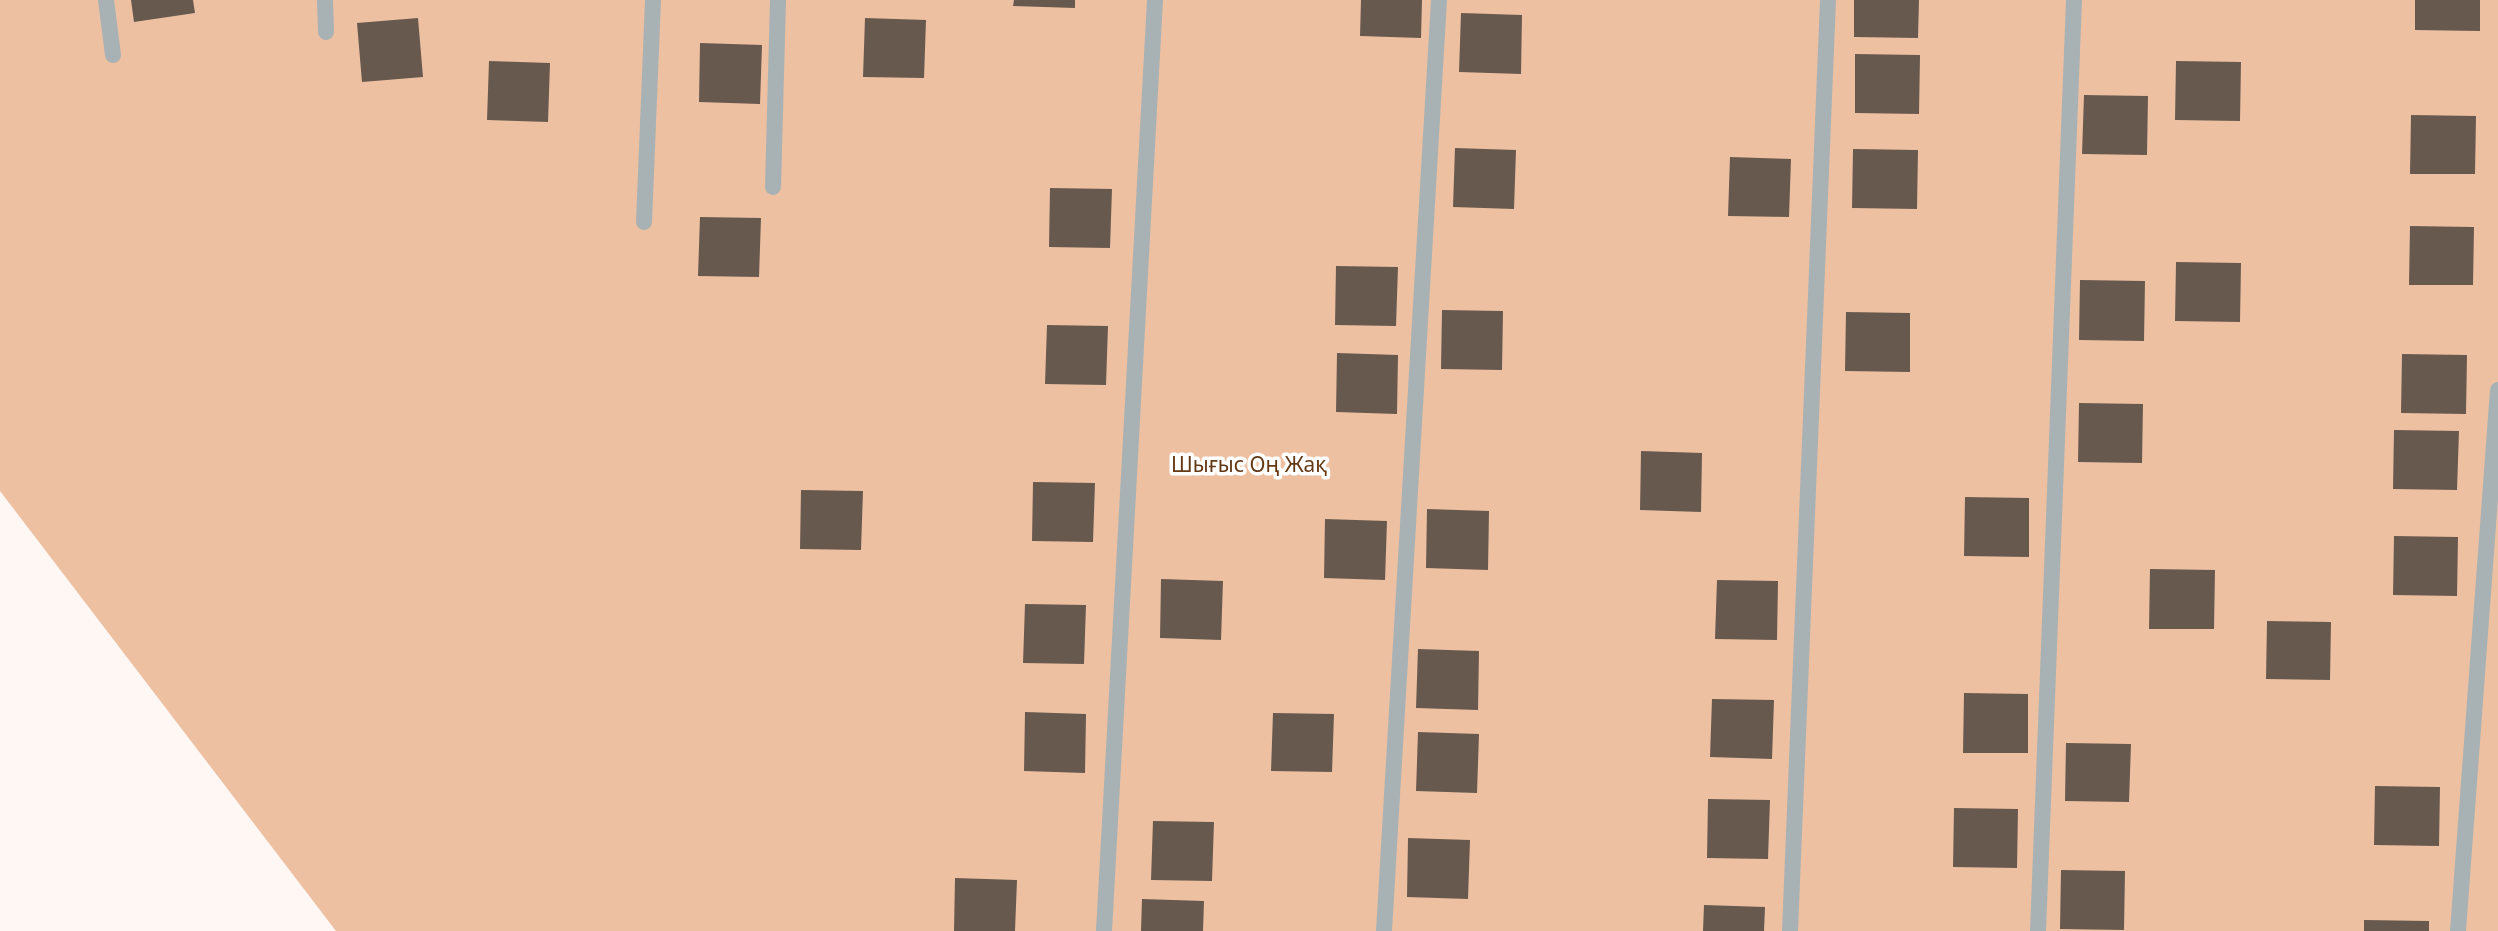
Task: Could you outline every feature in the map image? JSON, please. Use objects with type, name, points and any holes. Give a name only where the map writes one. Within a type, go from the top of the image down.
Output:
[{"type":"lane","points":[[106,0],[113,55]]},
{"type":"lane","points":[[325,0],[326,32]]},
{"type":"lane","points":[[644,222],[653,0]]},
{"type":"lane","points":[[773,187],[778,0]]},
{"type":"lane","points":[[1104,931],[1155,0]]},
{"type":"lane","points":[[1384,931],[1439,0]]},
{"type":"lane","points":[[1790,931],[1828,0]]},
{"type":"lane","points":[[2038,931],[2074,0]]},
{"type":"lane","points":[[2458,931],[2498,390]]},
{"type":"green space","name":"Шығыс Оң Жақ","points":[[0,0],[2498,0],[2498,931],[336,931],[0,491]]},
{"type":"building","points":[[131,0],[193,0],[195,13],[134,22]]},
{"type":"building","points":[[1014,0],[1075,0],[1075,8],[1013,6]]},
{"type":"building","points":[[1361,0],[1422,0],[1421,38],[1360,36]]},
{"type":"building","points":[[1854,0],[1919,0],[1918,38],[1854,37]]},
{"type":"building","points":[[2415,0],[2480,0],[2480,31],[2415,30]]},
{"type":"building","points":[[1461,13],[1522,15],[1521,74],[1459,72]]},
{"type":"building","points":[[418,18],[423,77],[362,82],[357,23]]},
{"type":"building","points":[[865,18],[926,20],[924,78],[863,77]]},
{"type":"building","points":[[700,43],[762,45],[760,104],[699,102]]},
{"type":"building","points":[[1855,54],[1920,55],[1919,114],[1855,113]]},
{"type":"building","points":[[489,61],[550,63],[548,122],[487,120]]},
{"type":"building","points":[[2176,61],[2241,62],[2240,121],[2175,120]]},
{"type":"building","points":[[2084,95],[2148,96],[2147,155],[2082,154]]},
{"type":"building","points":[[2411,115],[2476,116],[2475,174],[2410,174]]},
{"type":"building","points":[[1455,148],[1516,150],[1514,209],[1453,207]]},
{"type":"building","points":[[1853,149],[1918,150],[1917,209],[1852,208]]},
{"type":"building","points":[[1730,157],[1791,159],[1789,217],[1728,216]]},
{"type":"building","points":[[1050,188],[1112,189],[1110,248],[1049,247]]},
{"type":"building","points":[[700,217],[761,218],[759,277],[698,276]]},
{"type":"building","points":[[2410,226],[2474,227],[2473,285],[2409,285]]},
{"type":"building","points":[[2176,262],[2241,263],[2240,322],[2175,321]]},
{"type":"building","points":[[1336,266],[1398,267],[1396,326],[1335,325]]},
{"type":"building","points":[[2080,280],[2145,281],[2144,341],[2079,340]]},
{"type":"building","points":[[1442,310],[1503,311],[1502,370],[1441,369]]},
{"type":"building","points":[[1846,312],[1910,313],[1910,372],[1845,371]]},
{"type":"building","points":[[1047,325],[1108,326],[1106,385],[1045,384]]},
{"type":"building","points":[[1337,353],[1398,355],[1397,414],[1336,412]]},
{"type":"building","points":[[2402,354],[2467,355],[2466,414],[2401,413]]},
{"type":"building","points":[[2079,403],[2143,404],[2142,463],[2078,462]]},
{"type":"building","points":[[2394,430],[2459,431],[2457,490],[2393,489]]},
{"type":"building","points":[[1641,451],[1702,453],[1701,512],[1640,510]]},
{"type":"building","points":[[1033,482],[1095,483],[1093,542],[1032,541]]},
{"type":"building","points":[[801,490],[863,491],[861,550],[800,549]]},
{"type":"building","points":[[1965,497],[2029,498],[2029,557],[1964,556]]},
{"type":"building","points":[[1427,509],[1489,511],[1488,570],[1426,568]]},
{"type":"building","points":[[1325,519],[1387,521],[1385,580],[1324,578]]},
{"type":"building","points":[[2394,536],[2458,537],[2457,596],[2393,595]]},
{"type":"building","points":[[2150,569],[2215,570],[2214,629],[2149,629]]},
{"type":"building","points":[[1161,579],[1223,581],[1221,640],[1160,638]]},
{"type":"building","points":[[1717,580],[1778,581],[1777,640],[1715,639]]},
{"type":"building","points":[[1025,604],[1086,605],[1084,664],[1023,663]]},
{"type":"building","points":[[2267,621],[2331,622],[2330,680],[2266,679]]},
{"type":"building","points":[[1418,649],[1479,651],[1478,710],[1416,708]]},
{"type":"building","points":[[1964,693],[2028,694],[2028,753],[1963,753]]},
{"type":"building","points":[[1712,699],[1774,700],[1772,759],[1710,757]]},
{"type":"building","points":[[1025,712],[1086,714],[1085,773],[1024,771]]},
{"type":"building","points":[[1273,713],[1334,714],[1332,772],[1271,771]]},
{"type":"building","points":[[1418,732],[1479,734],[1477,793],[1416,791]]},
{"type":"building","points":[[2066,743],[2131,744],[2129,802],[2065,801]]},
{"type":"building","points":[[2375,786],[2440,787],[2439,846],[2374,845]]},
{"type":"building","points":[[1708,799],[1770,800],[1768,859],[1707,858]]},
{"type":"building","points":[[1954,808],[2018,809],[2017,868],[1953,867]]},
{"type":"building","points":[[1153,821],[1214,822],[1212,881],[1151,880]]},
{"type":"building","points":[[1408,838],[1470,840],[1468,899],[1407,897]]},
{"type":"building","points":[[2061,870],[2125,871],[2124,930],[2060,929]]},
{"type":"building","points":[[955,878],[1017,880],[1015,931],[954,931]]},
{"type":"building","points":[[1142,899],[1204,901],[1203,931],[1141,931]]},
{"type":"building","points":[[1704,905],[1765,907],[1764,931],[1703,931]]},
{"type":"building","points":[[2364,920],[2429,921],[2429,931],[2364,931]]}]
